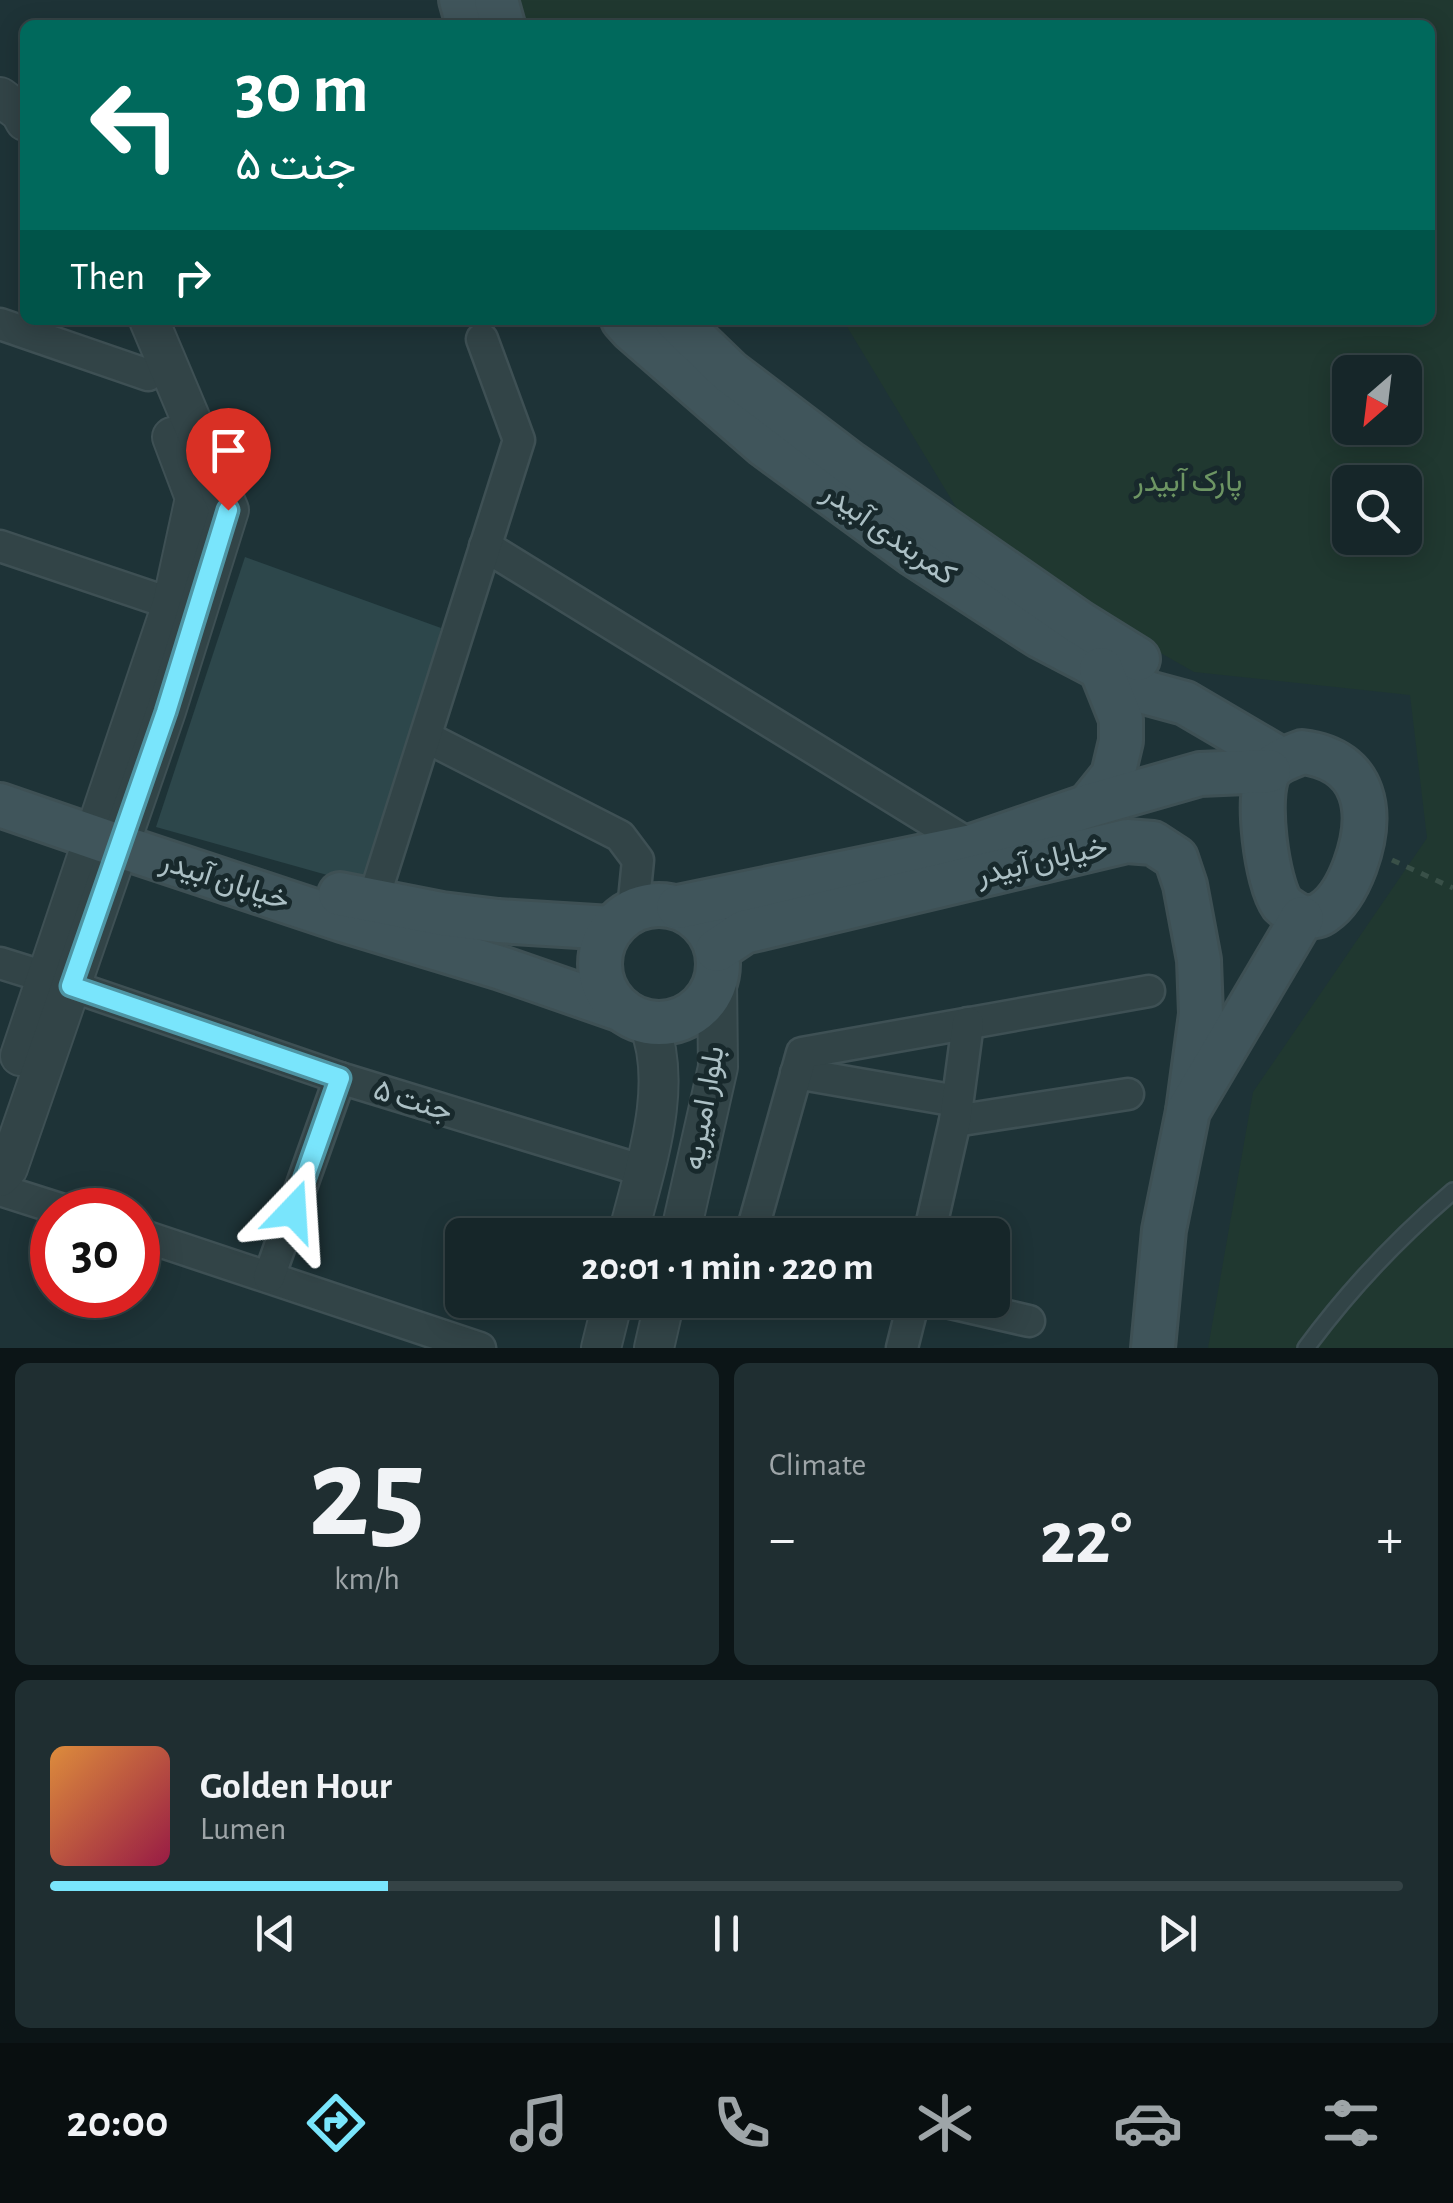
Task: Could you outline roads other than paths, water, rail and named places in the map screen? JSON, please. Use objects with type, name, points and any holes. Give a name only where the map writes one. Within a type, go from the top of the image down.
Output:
[{"type":"main road","name":"کمربندی آبیدر","points":[[628,325],[764,445],[898,543],[1040,636],[1148,694],[1184,703],[1276,766]]},
{"type":"main road","name":"کمربندی آبیدر","points":[[681,325],[730,372],[851,464],[1080,624],[1171,680],[1184,703]]},
{"type":"main road","points":[[1088,806],[1113,775],[1121,741],[1121,719],[1101,668]]},
{"type":"main road","points":[[1302,752],[1320,754],[1352,775],[1363,794],[1362,846],[1351,876],[1335,902],[1321,915],[1302,918],[1282,903],[1271,871],[1261,798],[1276,766],[1302,752]]},
{"type":"main road","name":"خیابان آبیدر","points":[[678,907],[972,846],[1088,806],[1200,774],[1276,766]]},
{"type":"main road","name":"خیابان آبیدر","points":[[0,778],[110,830],[342,920],[501,968],[635,1016]]},
{"type":"main road","name":"خیابان آبیدر","points":[[0,804],[373,901],[498,921],[622,919]]},
{"type":"main road","name":"خیابان آبیدر","points":[[717,965],[744,932],[1127,841],[1153,843],[1176,858],[1199,960],[1201,1014],[1188,1111]]},
{"type":"main road","points":[[647,906],[678,907],[696,917],[709,932],[717,965],[709,996],[698,1009],[666,1023],[635,1016],[610,996],[602,980],[603,944],[622,919],[647,906]]},
{"type":"main road","points":[[1153,1348],[1164,1230],[1188,1111],[1302,918]]},
{"type":"street","points":[[0,68],[20,84]]},
{"type":"street","points":[[0,324],[148,375]]},
{"type":"street","points":[[0,1177],[8,1168],[58,982],[110,830],[172,604],[195,498],[125,325]]},
{"type":"street","points":[[110,830],[166,712],[228,510],[152,325]]},
{"type":"street","points":[[373,901],[518,440],[482,339]]},
{"type":"street","points":[[0,546],[172,604]]},
{"type":"street","points":[[485,546],[972,846]]},
{"type":"street","points":[[426,737],[620,836],[638,860],[622,919]]},
{"type":"street","name":"جنت ۵","points":[[0,963],[340,1078],[644,1171]]},
{"type":"street","name":"بلوار امیریه","points":[[684,1218],[718,1067],[717,965]]},
{"type":"street","points":[[0,1120],[58,982]]},
{"type":"street","points":[[756,1218],[802,1053],[1149,991]]},
{"type":"street","name":"بلوار امیریه","points":[[632,1218],[660,1094],[656,1040],[635,1016]]},
{"type":"street","points":[[932,1218],[956,1111],[968,1023]]},
{"type":"street","points":[[796,1073],[956,1111],[1128,1094]]},
{"type":"street","points":[[270,1277],[340,1078]]},
{"type":"street","points":[[0,1190],[30,1200]]},
{"type":"street","points":[[160,1241],[480,1348]]},
{"type":"street","points":[[1010,1317],[1029,1321]]},
{"type":"street","points":[[601,1348],[608,1318]]},
{"type":"street","points":[[654,1348],[661,1318]]},
{"type":"street","points":[[902,1348],[910,1318]]},
{"type":"lane","points":[[1306,1348],[1326,1320],[1416,1222],[1453,1190]]},
{"type":"park label","name":"پارک آبیدر","points":[[1188,482]]}]
